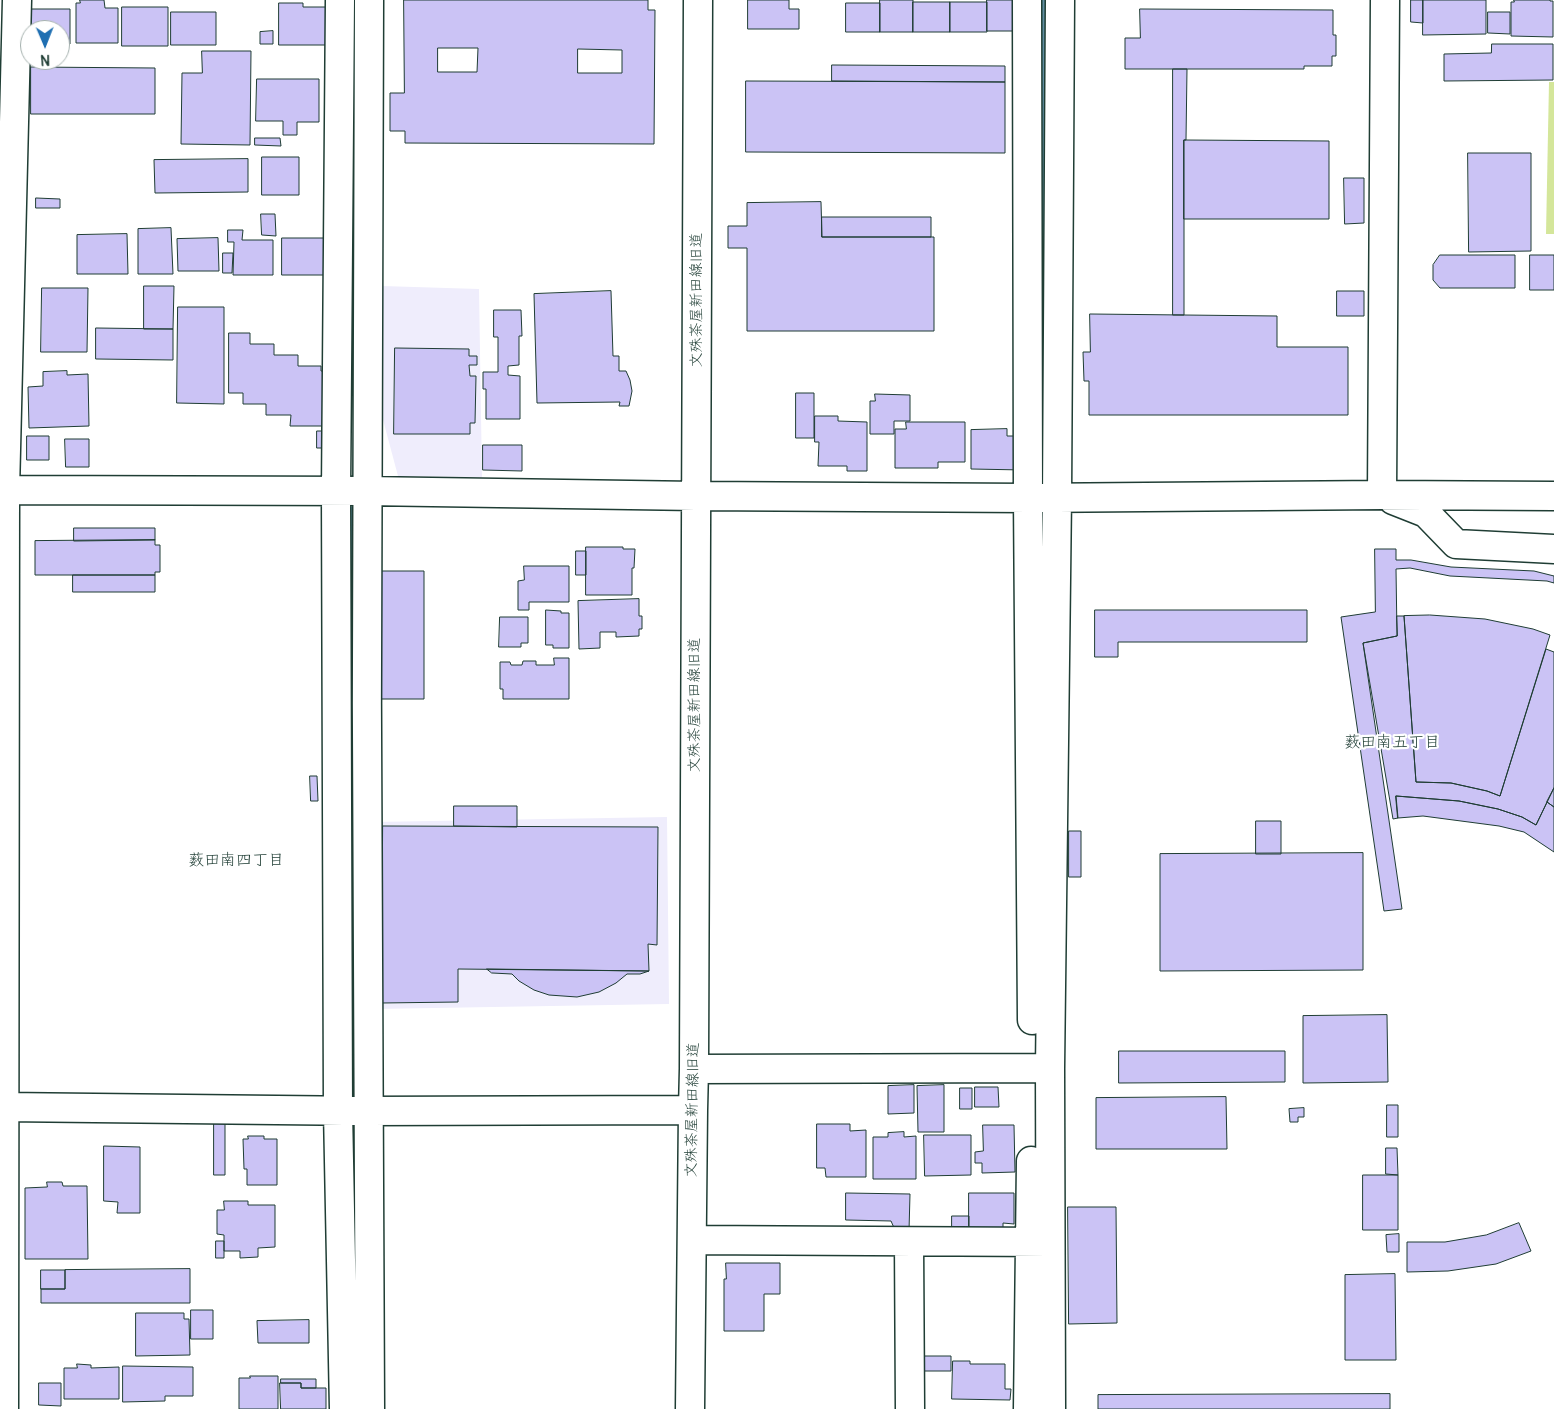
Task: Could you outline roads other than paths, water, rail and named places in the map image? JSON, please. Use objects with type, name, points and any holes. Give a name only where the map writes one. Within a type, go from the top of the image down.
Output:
[{"type":"street","points":[[4,1409],[2,490],[17,0]]},
{"type":"street","points":[[340,0],[336,491],[338,1111],[344,1409]]},
{"type":"street","points":[[369,0],[366,490],[367,1111],[370,1409]]},
{"type":"street","name":"文殊茶屋新田線旧道","points":[[690,1409],[694,1069],[698,0]]},
{"type":"street","points":[[1027,0],[1028,498],[1041,1068]]},
{"type":"street","points":[[1028,1409],[1040,1242],[1041,1068],[1057,498],[1060,0]]},
{"type":"street","points":[[1382,495],[1385,0]]},
{"type":"street","points":[[2,490],[366,490],[696,496],[1028,498],[1382,495],[1554,496]]},
{"type":"street","points":[[1382,495],[1426,513],[1456,544],[1554,548]]},
{"type":"street","points":[[694,1069],[1041,1068]]},
{"type":"street","points":[[4,1107],[338,1111],[693,1110]]},
{"type":"street","points":[[692,1240],[1040,1242]]},
{"type":"street","points":[[909,1242],[910,1409]]},
{"type":"street","points":[[1040,1242],[1051,1409]]},
{"type":"waterway","points":[[1042,473],[1046,0]]},
{"type":"waterway","points":[[351,865],[352,511]]},
{"type":"district","name":"薮田南五丁目","points":[[1392,743]]},
{"type":"district","name":"薮田南四丁目","points":[[236,861]]}]
